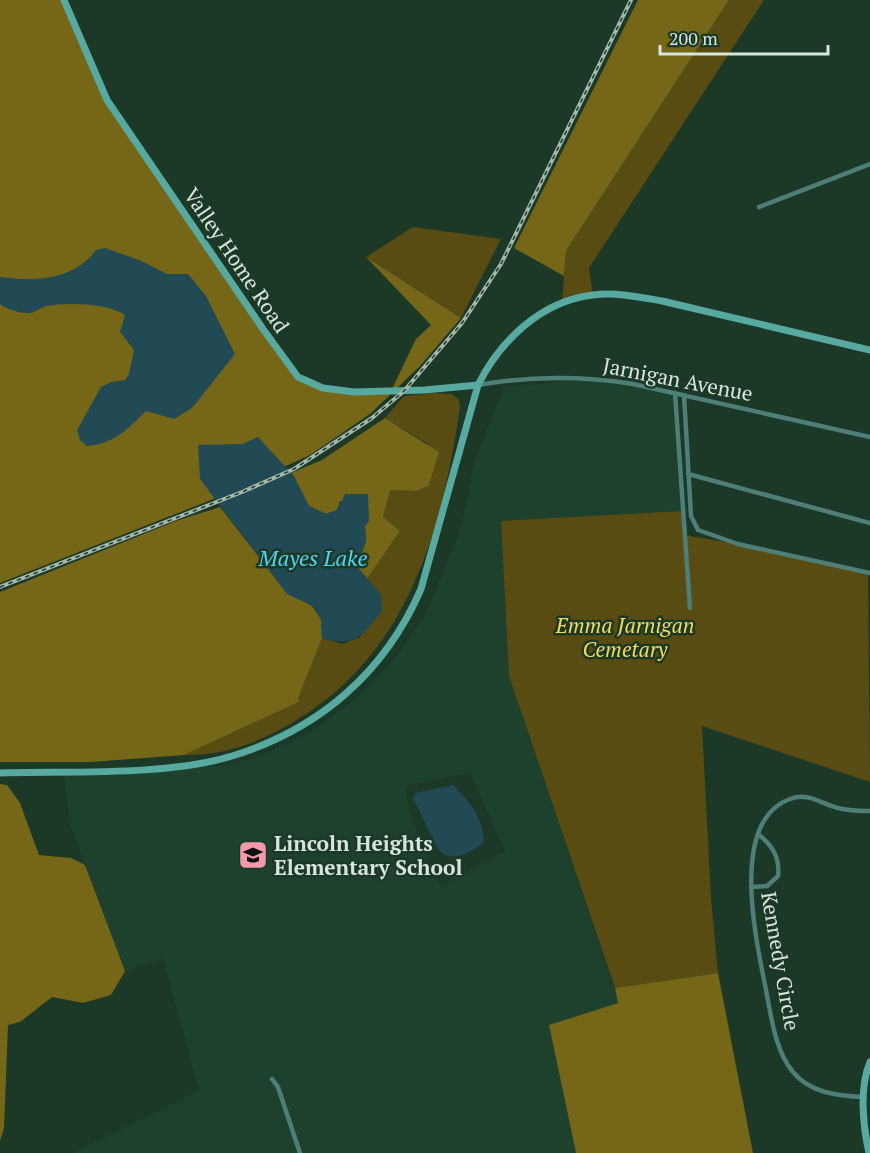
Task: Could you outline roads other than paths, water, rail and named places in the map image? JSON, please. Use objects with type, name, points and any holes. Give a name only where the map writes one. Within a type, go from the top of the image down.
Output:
[{"type":"main road","name":"Valley Home Road","points":[[64,0],[107,100],[298,377],[323,388],[354,392],[425,390],[477,385]]},
{"type":"main road","points":[[0,773],[169,767],[231,756],[281,738],[327,710],[350,691],[380,661],[411,613],[421,589],[477,385],[491,360],[525,324],[562,303],[593,295],[627,295],[662,301],[870,350]]},
{"type":"main road","points":[[868,1153],[864,1097],[866,1072],[870,1062]]},
{"type":"street","points":[[759,207],[870,164]]},
{"type":"street","name":"Jarnigan Avenue","points":[[477,385],[524,380],[594,378],[675,393],[870,437]]},
{"type":"street","points":[[675,393],[690,608]]},
{"type":"street","points":[[684,395],[691,516],[698,530],[738,544],[870,573]]},
{"type":"street","points":[[688,474],[870,523]]},
{"type":"street","name":"Kennedy Circle","points":[[864,1097],[838,1096],[810,1087],[793,1072],[781,1053],[763,975],[751,903],[751,887],[759,835],[766,819],[777,807],[790,799],[806,796],[837,808],[870,811]]},
{"type":"street","points":[[751,887],[767,886],[778,876],[777,855],[769,842],[759,835]]},
{"type":"street","points":[[272,1079],[278,1087],[300,1153]]},
{"type":"water","points":[[105,248],[139,260],[167,274],[188,274],[206,296],[235,354],[192,408],[174,419],[146,411],[113,439],[87,446],[80,440],[77,430],[101,387],[111,382],[125,380],[129,374],[134,350],[120,332],[125,315],[108,308],[76,304],[47,306],[30,313],[14,311],[0,304],[0,277],[40,279],[53,277],[77,268],[96,250]]},
{"type":"water","name":"Mayes Lake","points":[[258,437],[294,476],[309,506],[326,514],[337,510],[345,494],[368,494],[369,521],[365,526],[366,541],[357,566],[381,595],[382,611],[357,638],[343,641],[322,638],[321,619],[313,606],[287,594],[200,479],[198,445],[242,444]]},
{"type":"water","points":[[453,785],[475,812],[482,828],[483,844],[464,854],[452,857],[446,855],[436,845],[413,798],[416,793]]},
{"type":"railway","points":[[0,587],[242,492],[294,469],[372,418],[404,391],[462,323],[501,264],[631,0]]},
{"type":"place","name":"Lincoln Heights Elementary School","points":[[253,855]]},
{"type":"park label","name":"Emma Jarnigan Cemetary","points":[[625,637]]}]
